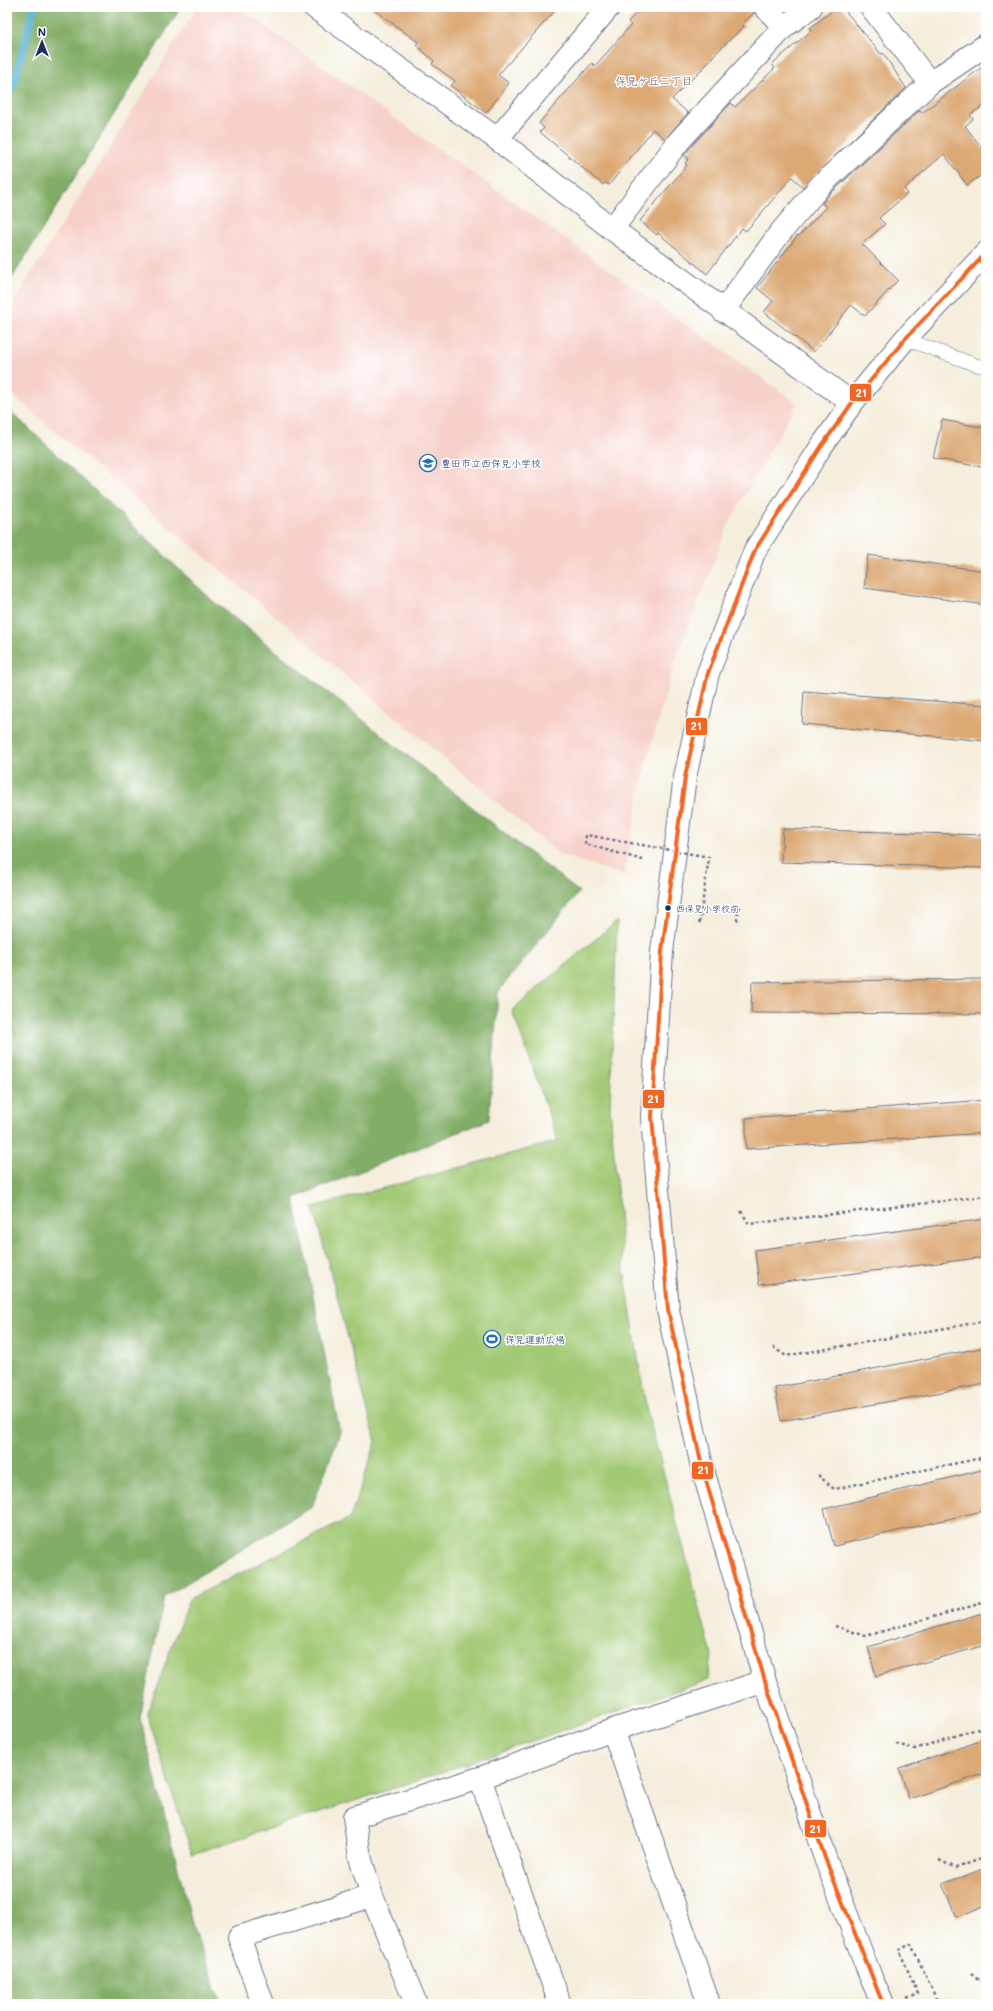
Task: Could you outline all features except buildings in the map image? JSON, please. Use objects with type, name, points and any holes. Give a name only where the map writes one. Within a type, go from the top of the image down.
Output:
[{"type":"street","points":[[314,7],[497,139],[612,230],[852,403]]},
{"type":"street","points":[[497,139],[609,7]]},
{"type":"street","points":[[765,7],[784,27]]},
{"type":"street","points":[[612,230],[679,142],[784,27],[811,7]]},
{"type":"street","points":[[871,7],[930,84]]},
{"type":"street","points":[[723,311],[780,233],[820,186],[930,84],[986,45]]},
{"type":"street","points":[[894,2002],[872,1980],[825,1858],[765,1681],[702,1467],[668,1310],[652,1117],[662,951],[685,778],[708,672],[755,550],[821,447],[852,403],[905,339],[986,253]]},
{"type":"street","points":[[416,2004],[372,1896],[360,1857],[354,1817],[480,1778],[613,1730],[765,1681]]},
{"type":"street","points":[[613,1730],[709,2004]]},
{"type":"street","points":[[480,1778],[560,2004]]},
{"type":"street","points":[[263,2004],[239,1937],[372,1896]]},
{"type":"lane","points":[[905,339],[976,365],[986,367]]},
{"type":"path","points":[[643,860],[585,844],[586,836],[709,858],[699,926]]},
{"type":"path","points":[[737,921],[739,904]]},
{"type":"path","points":[[741,1211],[749,1224],[986,1196]]},
{"type":"path","points":[[773,1347],[786,1356],[986,1321]]},
{"type":"path","points":[[818,1475],[834,1489],[986,1458]]},
{"type":"path","points":[[835,1626],[866,1636],[986,1602]]},
{"type":"path","points":[[896,1744],[915,1749],[986,1726]]},
{"type":"path","points":[[939,1860],[956,1868],[986,1857]]},
{"type":"path","points":[[894,2002],[918,1994],[899,1950],[911,1944],[936,1998],[925,2004]]},
{"type":"path","points":[[972,1972],[983,1982],[986,1980]]},
{"type":"shaded area","name":"豊田市立西保見小学校","points":[[197,7],[238,7],[797,403],[729,523],[676,658],[645,766],[624,875],[560,855],[7,391],[7,313]]},
{"type":"green space","points":[[7,7],[181,7],[7,286]]},
{"type":"green space","points":[[7,408],[213,601],[579,892],[498,992],[489,1120],[294,1198],[340,1433],[312,1507],[164,1597],[140,1718],[194,1931],[222,2004],[7,2004]]},
{"type":"green space","name":"保見運動広場","points":[[617,921],[610,1107],[624,1270],[646,1407],[712,1655],[708,1680],[419,1780],[192,1854],[147,1714],[189,1599],[350,1518],[376,1442],[313,1207],[558,1141],[512,1010]]},
{"type":"waterway","points":[[7,96],[14,83],[34,7]]},
{"type":"transit line","name":"21","points":[[883,2004],[825,1858],[765,1681],[702,1467],[668,1310],[652,1117],[662,951],[685,777],[708,673],[755,550],[821,447],[852,403],[905,339],[986,253]]},
{"type":"place","name":"豊田市立西保見小学校","points":[[428,463]]},
{"type":"place","name":"西保見小学校前","points":[[668,908]]},
{"type":"place","name":"保見運動広場","points":[[492,1339]]},
{"type":"district","name":"保見ケ丘二丁目","points":[[654,80]]}]
